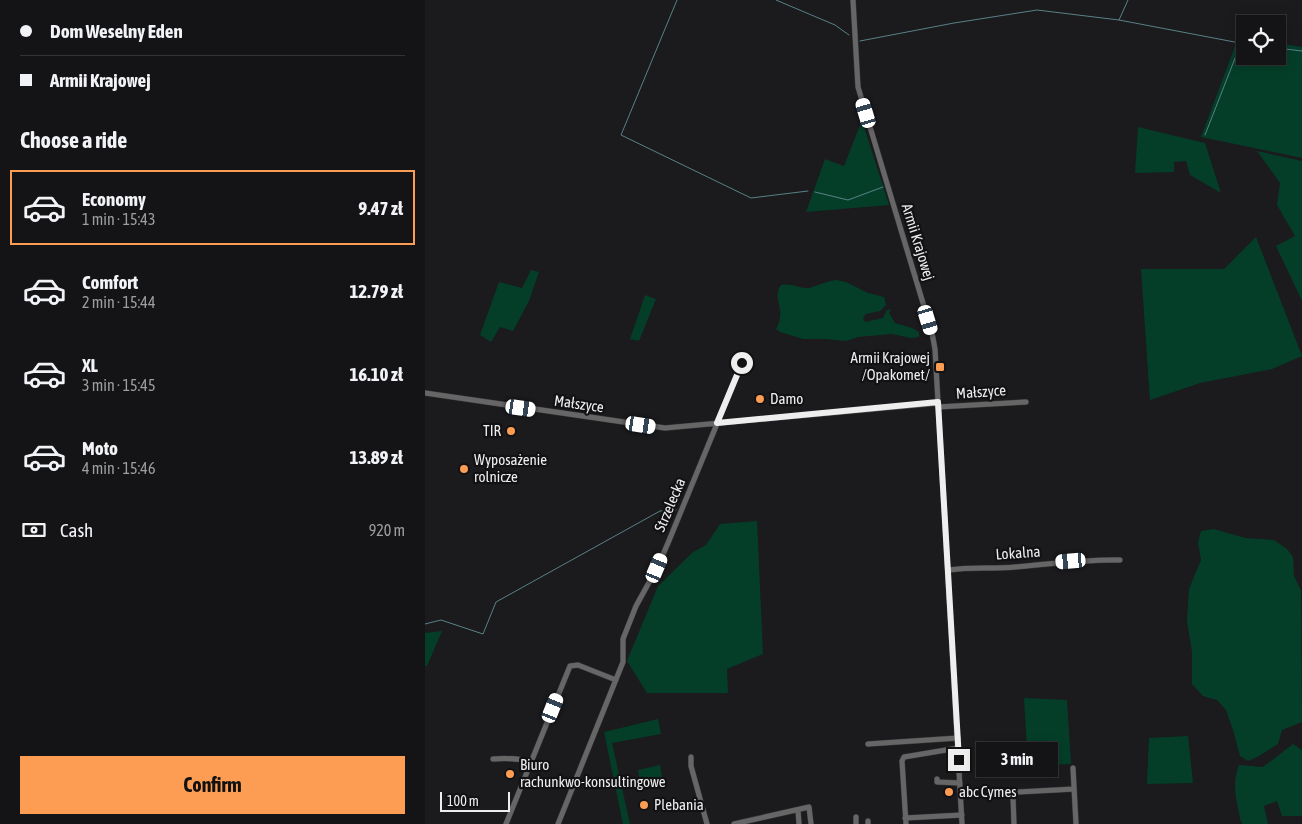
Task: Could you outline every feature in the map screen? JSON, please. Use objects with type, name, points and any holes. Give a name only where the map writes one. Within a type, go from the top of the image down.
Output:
[{"type":"street","name":"Armii Krajowej","points":[[853,0],[857,78],[860,95],[933,340],[949,570],[962,824]]},
{"type":"street","name":"Strzelecka","points":[[558,824],[623,662],[623,639],[636,606],[657,568],[742,363]]},
{"type":"street","name":"Małszyce","points":[[425,393],[655,428],[938,405],[1026,402]]},
{"type":"street","name":"Lokalna","points":[[949,570],[1090,560],[1120,560]]},
{"type":"street","points":[[506,824],[570,666],[578,665],[616,680]]},
{"type":"street","points":[[868,744],[958,738]]},
{"type":"street","points":[[958,748],[904,756],[902,760],[906,821],[962,815]]},
{"type":"street","points":[[691,757],[691,766],[707,824]]},
{"type":"street","points":[[493,759],[519,759],[531,762]]},
{"type":"street","points":[[1073,768],[1075,824]]},
{"type":"street","points":[[937,779],[937,782],[960,783]]},
{"type":"street","points":[[1015,824],[1013,797],[1018,792],[1073,789]]},
{"type":"street","points":[[734,824],[809,807],[811,824]]},
{"type":"street","points":[[798,810],[799,824]]},
{"type":"street","points":[[856,817],[856,824]]},
{"type":"green space","points":[[1236,43],[1236,65],[1286,65],[1286,44],[1302,47],[1302,158],[1201,137]]},
{"type":"green space","points":[[862,120],[889,205],[806,212],[825,159],[844,166]]},
{"type":"green space","points":[[1138,127],[1205,143],[1221,193],[1190,175],[1186,161],[1174,162],[1174,172],[1135,173]]},
{"type":"green space","points":[[1257,151],[1302,161],[1302,301],[1276,246],[1295,236],[1277,205],[1280,183]]},
{"type":"green space","points":[[1256,237],[1302,356],[1272,369],[1200,383],[1150,400],[1141,269],[1224,269]]},
{"type":"green space","points":[[531,270],[539,272],[529,301],[513,331],[500,327],[491,342],[480,335],[499,282],[522,288]]},
{"type":"green space","points":[[836,280],[846,282],[868,293],[884,297],[886,305],[880,311],[866,314],[863,318],[865,322],[883,318],[887,310],[891,309],[889,313],[895,323],[919,332],[919,337],[911,338],[892,334],[858,337],[846,341],[803,339],[776,329],[780,318],[778,293],[781,285],[809,288]]},
{"type":"green space","points":[[645,295],[656,299],[639,341],[630,339]]},
{"type":"green space","points":[[757,521],[763,654],[727,669],[728,693],[647,693],[627,661],[658,586],[693,552],[706,545],[720,524]]},
{"type":"green space","points":[[1214,529],[1245,538],[1274,540],[1287,549],[1293,557],[1294,576],[1301,590],[1302,722],[1282,730],[1278,744],[1248,761],[1240,756],[1226,710],[1217,700],[1203,696],[1192,684],[1192,652],[1187,621],[1189,589],[1201,560],[1198,542],[1201,531]]},
{"type":"green space","points":[[442,631],[427,666],[425,666],[425,633]]},
{"type":"green space","points":[[1024,698],[1067,700],[1071,764],[1028,766]]},
{"type":"green space","points":[[658,719],[661,734],[612,743],[630,824],[623,824],[604,732]]},
{"type":"green space","points":[[1188,736],[1193,783],[1147,784],[1149,738]]},
{"type":"green space","points":[[1293,744],[1302,750],[1302,816],[1282,816],[1277,801],[1264,806],[1268,824],[1243,824],[1235,794],[1235,780],[1239,765],[1263,767]]},
{"type":"green space","points":[[660,765],[662,778],[640,783],[638,770]]},
{"type":"waterway","points":[[677,0],[621,135],[751,198],[808,191]]},
{"type":"waterway","points":[[776,0],[835,25],[849,35]]},
{"type":"waterway","points":[[1119,20],[1128,0]]},
{"type":"waterway","points":[[860,41],[954,23],[1037,10],[1119,20],[1236,42]]},
{"type":"waterway","points":[[1286,49],[1302,51]]},
{"type":"waterway","points":[[1205,135],[1236,56]]},
{"type":"waterway","points":[[815,192],[848,200],[883,187]]},
{"type":"waterway","points":[[425,624],[441,620],[483,634],[496,602],[660,511],[676,510]]},
{"type":"place","name":"Armii Krajowej /Opakomet/","points":[[940,367]]},
{"type":"place","name":"Damo","points":[[760,399]]},
{"type":"place","name":"TIR","points":[[511,431]]},
{"type":"place","name":"Wyposażenie rolnicze","points":[[464,469]]},
{"type":"place","name":"Biuro rachunkwo-konsultingowe","points":[[510,774]]},
{"type":"place","name":"abc Cymes","points":[[949,792]]},
{"type":"place","name":"Plebania","points":[[644,805]]},
{"type":"route","points":[[742,363],[717,423],[938,402],[959,760]]}]
